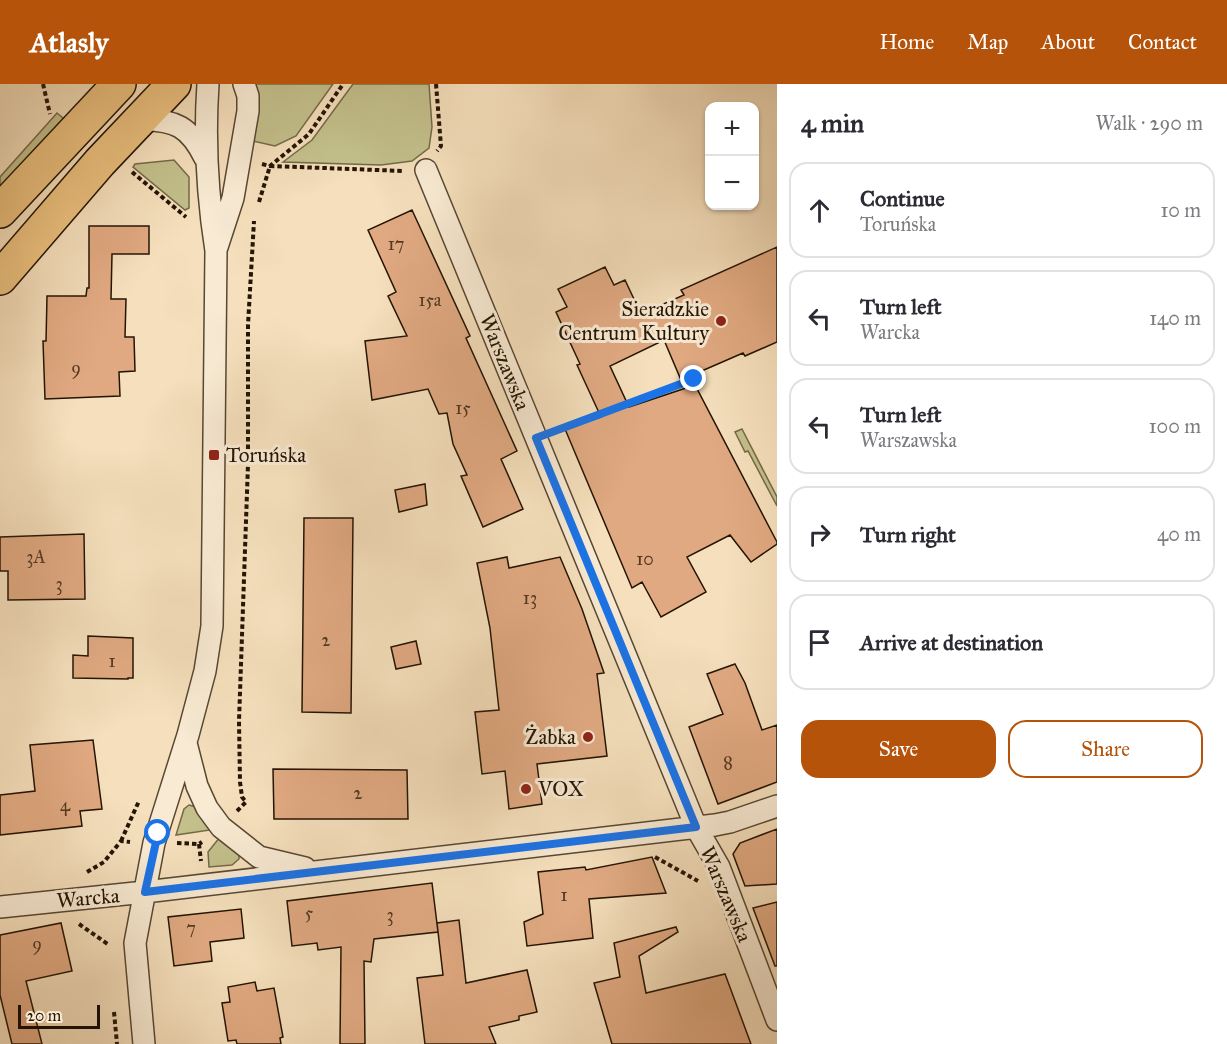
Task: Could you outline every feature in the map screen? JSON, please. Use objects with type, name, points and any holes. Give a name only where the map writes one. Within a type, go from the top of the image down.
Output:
[{"type":"main road","points":[[0,211],[119,84]]},
{"type":"main road","points":[[0,278],[100,162],[174,84]]},
{"type":"street","points":[[144,1044],[135,943],[154,843],[186,742],[205,671],[212,626],[216,251],[207,193],[208,84]]},
{"type":"street","points":[[216,251],[233,198],[248,111],[248,96],[244,84]]},
{"type":"street","points":[[140,120],[159,119],[186,130],[196,140],[206,158]]},
{"type":"street","name":"Warszawska","points":[[426,170],[696,827],[719,867],[777,1020]]},
{"type":"street","name":"Warcka","points":[[186,742],[196,786],[207,808],[221,827],[259,857],[320,872]]},
{"type":"street","name":"Warcka","points":[[0,907],[696,827],[730,822],[777,806]]},
{"type":"path","points":[[43,84],[50,115]]},
{"type":"path","points":[[270,166],[309,134],[343,84]]},
{"type":"path","points":[[260,164],[389,171],[426,170],[441,146],[436,84]]},
{"type":"path","points":[[131,171],[194,224]]},
{"type":"path","points":[[536,438],[694,379]]},
{"type":"path","points":[[121,842],[144,792]]},
{"type":"path","points":[[654,856],[698,882]]},
{"type":"path","points":[[693,871],[701,887]]},
{"type":"shaded area","points":[[255,84],[333,84],[296,136],[275,146],[253,141],[259,102]]},
{"type":"shaded area","points":[[353,84],[429,84],[432,127],[429,148],[412,161],[381,165],[283,162],[312,140]]},
{"type":"shaded area","points":[[57,113],[69,123],[0,201],[0,177]]},
{"type":"shaded area","points":[[174,160],[189,177],[189,208],[185,210],[133,167],[135,164]]},
{"type":"shaded area","points":[[742,429],[777,497],[777,506],[748,451],[745,452],[735,432]]},
{"type":"shaded area","points":[[189,805],[196,807],[210,830],[176,835],[184,809]]},
{"type":"shaded area","points":[[220,837],[239,853],[239,859],[232,865],[209,867],[208,852]]},
{"type":"building","points":[[412,210],[470,336],[466,338],[517,451],[501,459],[523,509],[483,527],[461,476],[467,475],[453,444],[447,413],[439,414],[428,389],[372,400],[365,341],[407,336],[388,296],[396,292],[368,230]]},
{"type":"building","points":[[89,226],[149,226],[149,254],[112,254],[111,299],[126,299],[125,337],[134,337],[135,371],[119,372],[120,396],[45,399],[43,341],[46,341],[47,296],[86,296],[87,288],[89,288]]},
{"type":"building","points":[[777,247],[777,342],[745,356],[743,353],[681,380],[664,340],[610,366],[629,407],[695,385],[777,542],[751,562],[730,535],[687,557],[706,592],[661,617],[642,582],[632,588],[565,429],[601,417],[556,312],[567,307],[558,289],[605,267],[614,285],[625,280],[641,314],[684,295],[681,290]]},
{"type":"building","points":[[425,484],[427,505],[399,512],[395,490]]},
{"type":"building","points":[[304,518],[353,518],[351,713],[302,712]]},
{"type":"building","points":[[84,534],[85,599],[8,600],[8,571],[0,571],[0,537]]},
{"type":"building","points":[[507,557],[509,568],[560,557],[582,609],[604,673],[597,674],[607,756],[537,764],[542,804],[509,809],[505,771],[482,774],[475,712],[499,710],[490,628],[477,563]]},
{"type":"building","points":[[88,636],[133,638],[133,678],[73,678],[73,655],[88,656]]},
{"type":"building","points":[[416,641],[421,664],[396,669],[391,647]]},
{"type":"building","points":[[735,664],[745,683],[762,730],[777,725],[777,782],[718,804],[689,727],[723,714],[707,674]]},
{"type":"building","points":[[93,740],[102,809],[80,811],[82,826],[0,835],[0,795],[35,791],[30,745]]},
{"type":"building","points":[[273,769],[407,770],[408,819],[274,819]]},
{"type":"building","points":[[777,829],[777,884],[745,886],[733,854],[740,843]]},
{"type":"building","points":[[652,857],[666,893],[589,899],[593,938],[527,946],[524,922],[543,914],[538,872],[585,867],[586,870]]},
{"type":"building","points":[[432,883],[438,932],[374,939],[371,962],[364,961],[365,1044],[340,1044],[341,947],[318,950],[317,943],[292,946],[287,901]]},
{"type":"building","points":[[777,902],[777,966],[775,966],[753,908]]},
{"type":"building","points":[[241,909],[244,938],[210,942],[212,961],[174,966],[168,917]]},
{"type":"building","points":[[459,920],[466,983],[527,970],[537,1012],[519,1016],[519,1020],[489,1027],[496,1044],[425,1044],[417,978],[443,975],[437,923]]},
{"type":"building","points":[[61,923],[72,971],[26,981],[42,1044],[12,1044],[0,995],[0,935]]},
{"type":"building","points":[[676,927],[678,932],[639,956],[646,993],[725,974],[751,1044],[612,1044],[594,983],[620,977],[614,943]]},
{"type":"building","points":[[255,982],[257,991],[274,988],[283,1037],[280,1038],[281,1044],[237,1044],[236,1040],[228,1041],[222,1003],[230,1002],[228,987]]},
{"type":"place","name":"Sieradzkie Centrum Kultury","points":[[721,321]]},
{"type":"place","name":"Toruńska","points":[[214,455]]},
{"type":"place","name":"Żabka","points":[[588,737]]},
{"type":"place","name":"VOX","points":[[526,789]]},
{"type":"route","points":[[158,833],[145,892],[696,827],[536,438],[694,379]]}]
